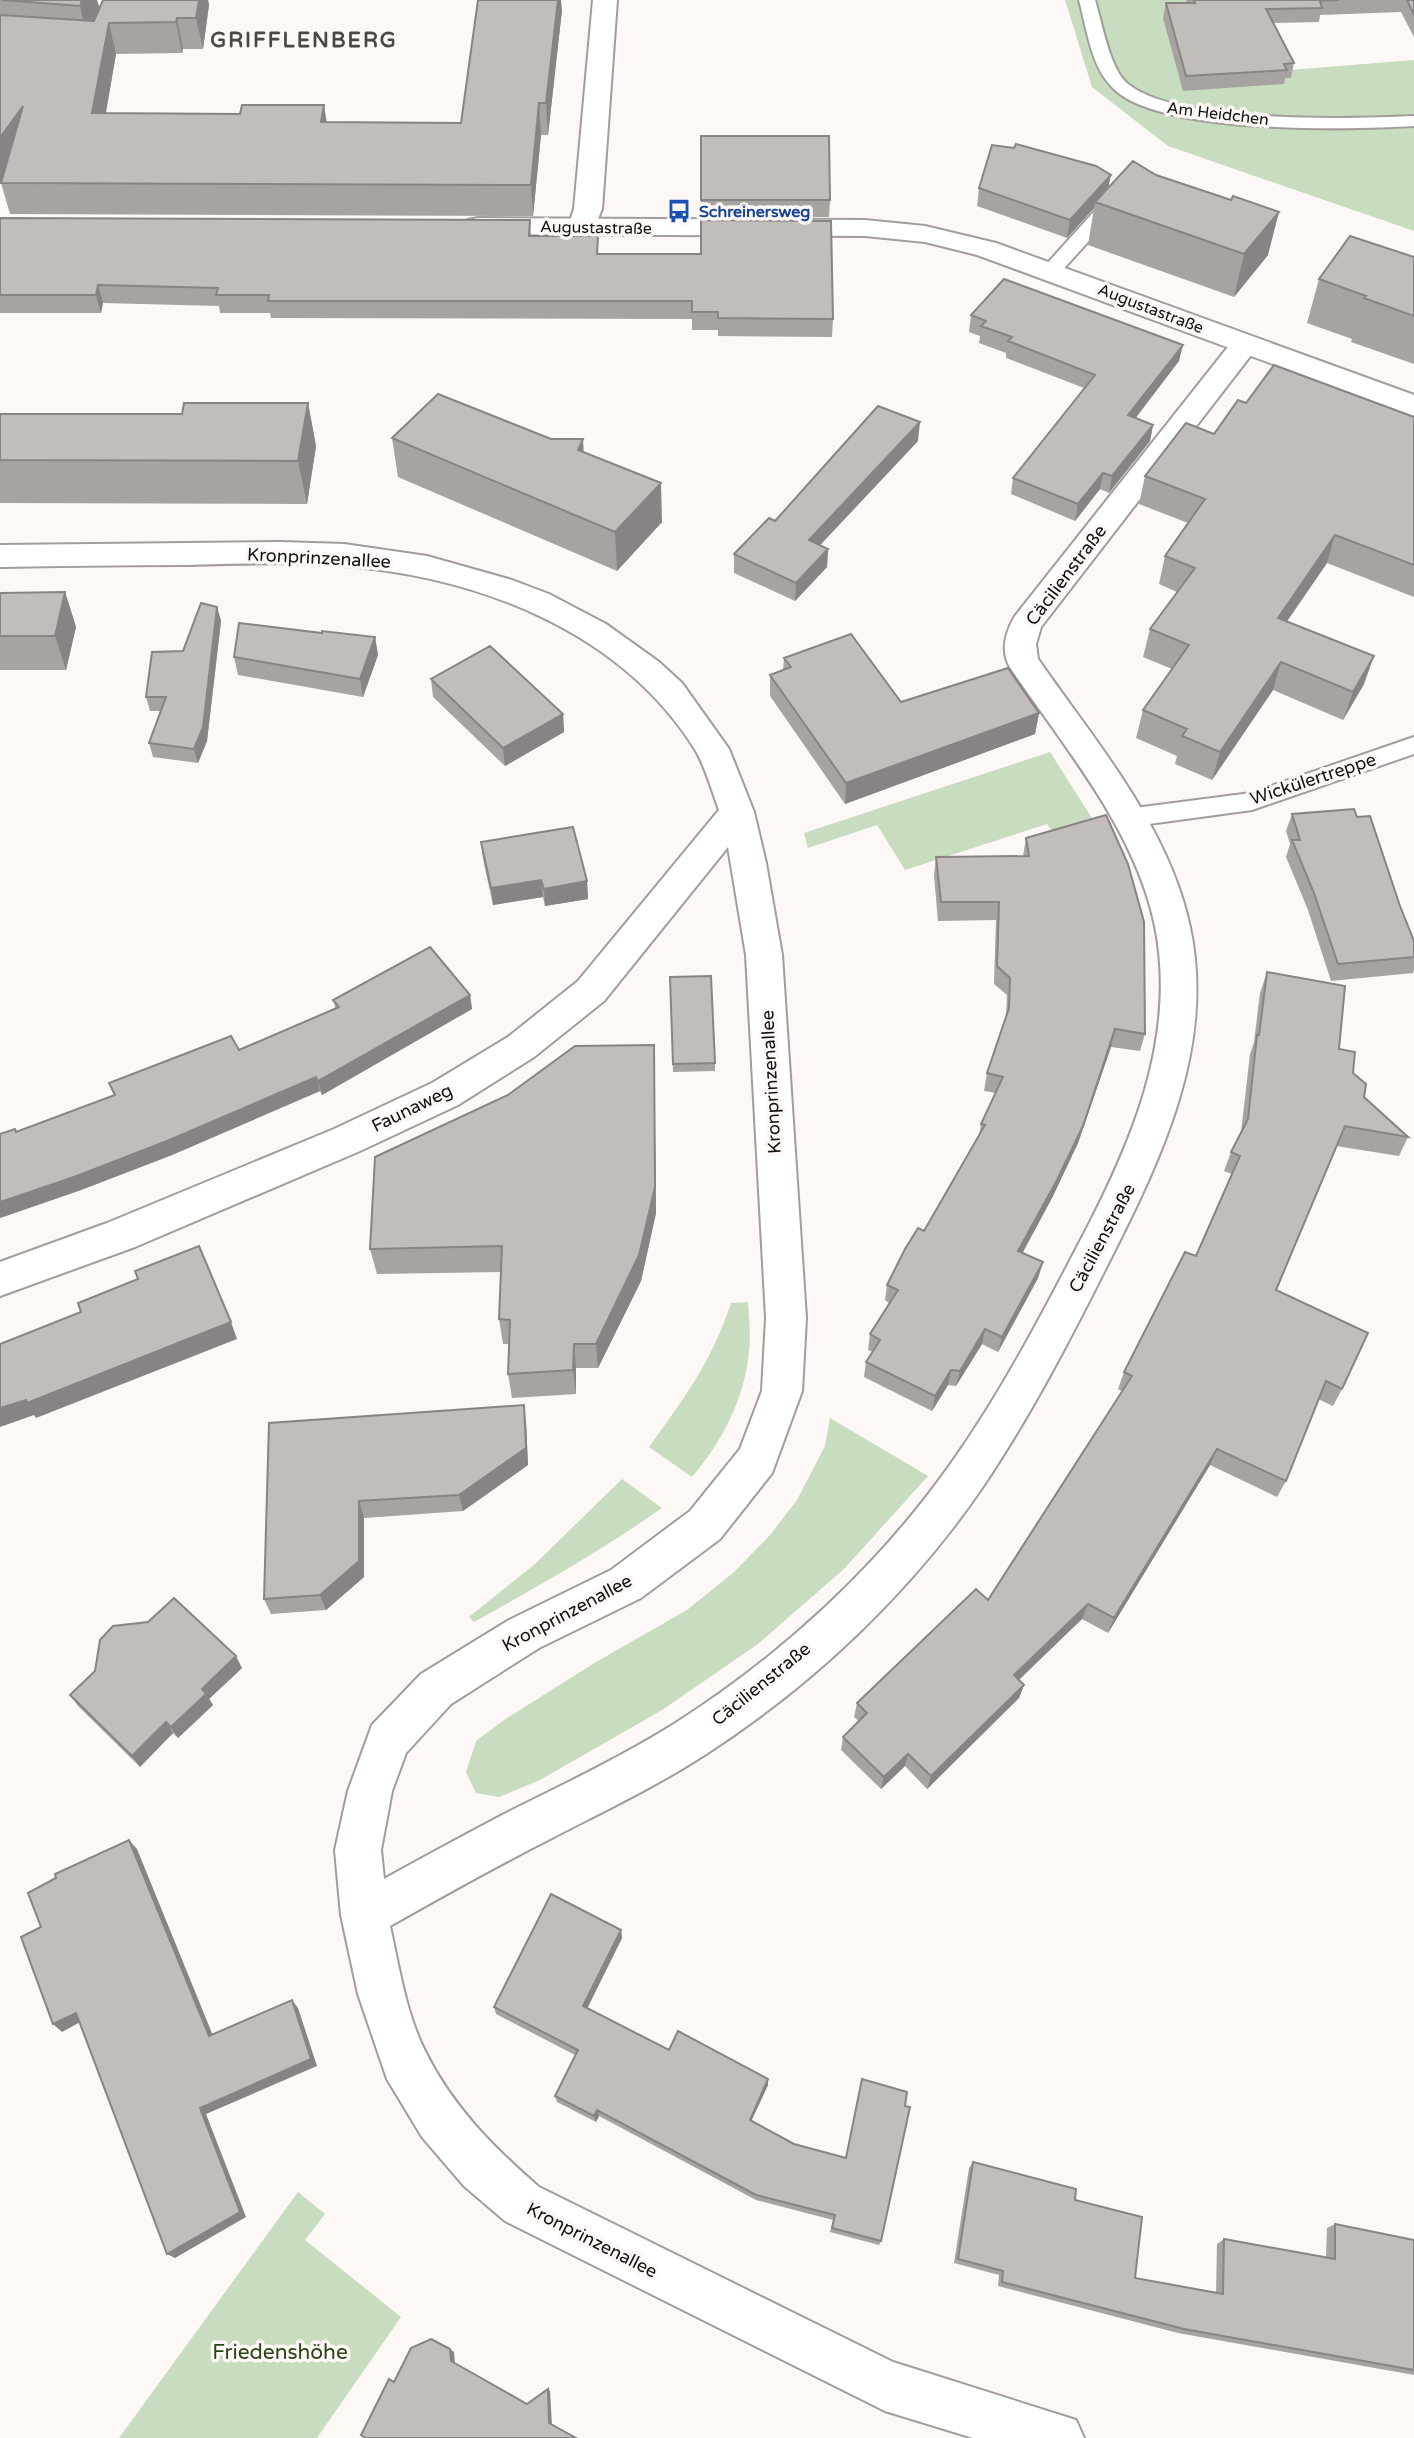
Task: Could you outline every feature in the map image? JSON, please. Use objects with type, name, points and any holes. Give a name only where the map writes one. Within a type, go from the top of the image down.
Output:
[{"type":"street","points":[[582,227],[588,209],[605,0]]},
{"type":"street","name":"Augustastraße","points":[[446,226],[865,228],[913,233],[986,249],[1051,271],[1414,406]]},
{"type":"street","name":"Cäcilienstraße","points":[[364,1914],[511,1835],[627,1777],[714,1723],[788,1666],[877,1584],[946,1504],[1000,1424],[1135,1175],[1159,1112],[1172,1053],[1179,992],[1173,928],[1157,875],[1127,818],[1022,661],[1020,644],[1026,624],[1245,344]]},
{"type":"street","name":"Kronprinzenallee","points":[[0,556],[281,553],[344,555],[427,567],[502,588],[538,602],[594,632],[648,670],[670,691],[712,749],[737,812],[749,863],[764,955],[786,1318],[782,1391],[758,1460],[705,1525],[626,1584],[523,1634],[436,1689],[388,1740],[370,1791],[358,1850],[364,1914],[382,1994],[404,2062],[439,2120],[481,2169],[522,2204],[885,2385],[1058,2438]]},
{"type":"street","name":"Faunaweg","points":[[0,1279],[121,1235],[347,1140],[445,1094],[521,1047],[591,991],[737,812]]},
{"type":"lane","name":"Am Heidchen","points":[[1087,0],[1111,72],[1120,88],[1140,101],[1178,110],[1239,118],[1314,122],[1414,121]]},
{"type":"lane","points":[[1051,271],[1129,184],[1117,180]]},
{"type":"lane","name":"Wickülertreppe","points":[[1127,818],[1252,801],[1414,745]]},
{"type":"green space","points":[[1065,0],[1187,0],[1215,76],[1414,60],[1414,231],[1168,146],[1092,87]]},
{"type":"green space","points":[[1050,752],[1102,834],[1062,845],[1047,824],[905,870],[877,825],[808,848],[804,833]]},
{"type":"green space","points":[[748,1302],[750,1345],[743,1386],[722,1434],[692,1477],[649,1447],[706,1362],[731,1303]]},
{"type":"green space","points":[[830,1418],[928,1476],[844,1569],[758,1644],[662,1710],[540,1780],[499,1797],[476,1793],[466,1772],[476,1741],[504,1720],[596,1662],[687,1610],[734,1572],[770,1535],[797,1500],[825,1446]]},
{"type":"green space","points":[[622,1479],[662,1508],[522,1595],[474,1622],[469,1617],[535,1564]]},
{"type":"green space","name":"Friedenshöhe","points":[[298,2192],[325,2214],[305,2240],[401,2317],[317,2438],[119,2438]]},
{"type":"building","points":[[2,0],[82,0],[80,6]]},
{"type":"building","points":[[103,0],[199,0],[196,18],[177,18],[176,22],[109,23],[92,113],[240,114],[242,105],[324,105],[321,122],[461,123],[478,0],[558,0],[546,103],[539,103],[531,185],[1,183],[23,106],[0,138],[0,15],[94,21]]},
{"type":"building","points":[[1194,0],[1339,0],[1320,1],[1322,8],[1266,9],[1294,63],[1284,64],[1287,70],[1186,76],[1166,3],[1195,3]]},
{"type":"building","points":[[1407,0],[1414,0],[1414,15]]},
{"type":"building","points":[[701,136],[829,136],[830,200],[701,200]]},
{"type":"building","points":[[1016,144],[1096,166],[1111,175],[1070,220],[979,188],[992,145],[1014,148]]},
{"type":"building","points":[[1133,161],[1156,175],[1231,200],[1233,196],[1279,212],[1244,254],[1095,202]]},
{"type":"building","points":[[0,218],[530,220],[529,236],[598,236],[597,254],[701,254],[701,220],[831,221],[833,319],[718,318],[718,312],[692,312],[692,301],[268,301],[269,295],[216,295],[218,288],[98,285],[96,295],[0,295]]},
{"type":"building","points":[[1350,236],[1414,257],[1414,316],[1319,279]]},
{"type":"building","points":[[1004,279],[1183,345],[1128,415],[1153,425],[1112,476],[1103,473],[1078,504],[1013,478],[1095,375],[1008,341],[1012,337],[981,326],[986,321],[971,315]]},
{"type":"building","points":[[1274,365],[1414,417],[1414,565],[1335,535],[1278,618],[1374,656],[1353,692],[1281,662],[1220,752],[1182,736],[1187,729],[1143,710],[1189,645],[1150,629],[1195,568],[1165,556],[1205,499],[1145,476],[1186,423],[1214,434],[1238,400],[1246,403]]},
{"type":"building","points":[[438,394],[551,439],[583,439],[578,450],[661,483],[615,532],[392,438]]},
{"type":"building","points":[[184,403],[308,403],[298,461],[0,460],[0,414],[182,414]]},
{"type":"building","points":[[878,406],[920,422],[809,540],[828,549],[796,583],[734,554],[769,518],[775,521]]},
{"type":"building","points":[[65,592],[55,636],[0,636],[0,593]]},
{"type":"building","points":[[201,603],[217,607],[203,727],[194,749],[149,743],[166,697],[146,697],[152,652],[183,651]]},
{"type":"building","points":[[239,623],[375,637],[360,679],[234,657]]},
{"type":"building","points":[[851,634],[901,702],[1008,668],[1039,713],[846,783],[770,675],[791,667],[784,658]]},
{"type":"building","points":[[490,646],[563,714],[503,748],[431,679]]},
{"type":"building","points":[[1354,809],[1357,817],[1370,816],[1414,941],[1414,957],[1338,964],[1314,893],[1292,840],[1300,840],[1292,814]]},
{"type":"building","points":[[1106,815],[1128,864],[1144,922],[1145,1034],[1115,1029],[1083,1126],[1018,1251],[1043,1262],[1002,1337],[985,1329],[960,1371],[951,1370],[935,1396],[866,1362],[880,1340],[870,1334],[898,1290],[887,1285],[905,1249],[918,1228],[924,1231],[985,1125],[981,1124],[1003,1077],[987,1073],[1009,1008],[1010,978],[997,966],[999,902],[941,902],[936,857],[1029,856],[1026,838]]},
{"type":"building","points":[[573,827],[587,881],[544,889],[541,880],[491,888],[481,842]]},
{"type":"building","points":[[430,947],[470,995],[318,1081],[316,1077],[167,1141],[0,1202],[0,1134],[15,1129],[16,1132],[115,1095],[109,1083],[231,1036],[239,1050],[339,1007],[333,1000]]},
{"type":"building","points":[[1267,972],[1345,986],[1339,1049],[1355,1052],[1353,1073],[1366,1084],[1364,1097],[1408,1137],[1345,1126],[1276,1290],[1368,1333],[1342,1389],[1326,1381],[1286,1481],[1217,1449],[1114,1618],[1088,1604],[1014,1675],[1024,1685],[931,1776],[908,1754],[884,1777],[843,1737],[867,1713],[857,1703],[976,1589],[988,1600],[1132,1376],[1124,1372],[1185,1252],[1196,1256],[1240,1156],[1231,1152],[1248,1119]]},
{"type":"building","points":[[711,976],[715,1063],[673,1064],[670,977]]},
{"type":"building","points":[[654,1045],[655,1187],[639,1255],[596,1344],[574,1344],[573,1370],[508,1374],[510,1320],[499,1319],[502,1246],[370,1249],[375,1157],[508,1095],[575,1046]]},
{"type":"building","points":[[199,1246],[231,1322],[27,1403],[26,1400],[0,1408],[0,1344],[81,1312],[78,1303],[138,1279],[135,1271]]},
{"type":"building","points":[[524,1405],[526,1448],[459,1495],[359,1501],[359,1561],[320,1595],[264,1599],[269,1423]]},
{"type":"building","points":[[174,1598],[236,1656],[202,1689],[206,1694],[171,1727],[166,1722],[132,1756],[70,1695],[95,1671],[100,1640],[113,1626],[148,1622]]},
{"type":"building","points":[[129,1840],[209,2036],[292,2000],[311,2059],[200,2108],[240,2212],[167,2254],[76,2013],[53,2024],[21,1937],[41,1927],[28,1893],[56,1878],[55,1874]]},
{"type":"building","points":[[551,1894],[621,1930],[583,2006],[669,2050],[678,2031],[768,2079],[750,2120],[794,2144],[846,2158],[862,2079],[907,2092],[905,2106],[910,2107],[881,2241],[832,2228],[835,2215],[756,2195],[597,2110],[594,2116],[555,2096],[578,2050],[494,2007]]},
{"type":"building","points":[[973,2162],[1076,2189],[1075,2200],[1142,2217],[1135,2278],[1223,2294],[1224,2239],[1335,2259],[1335,2224],[1414,2240],[1414,2370],[1184,2329],[1002,2282],[1003,2271],[958,2259]]},
{"type":"building","points":[[431,2339],[450,2349],[451,2361],[527,2404],[548,2389],[549,2423],[576,2438],[366,2438],[361,2435],[389,2379],[394,2382],[411,2348]]},
{"type":"place","name":"Schreinersweg","points":[[679,211]]},
{"type":"district","name":"GRIFFLENBERG","points":[[304,40]]}]
